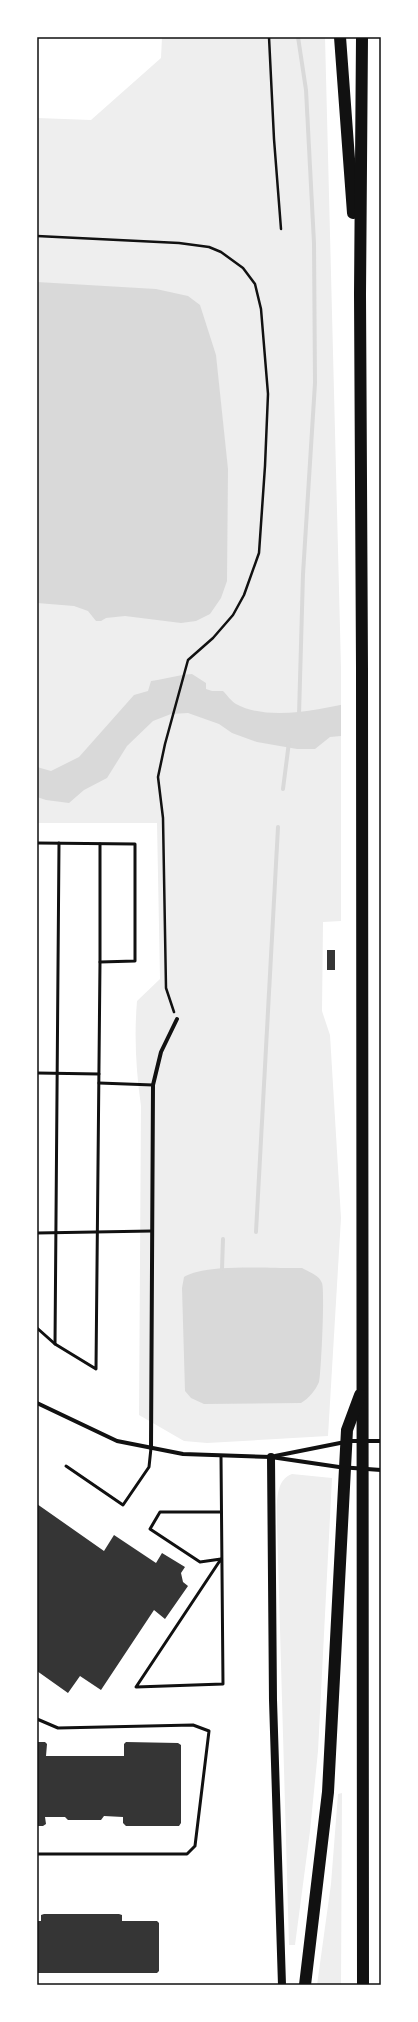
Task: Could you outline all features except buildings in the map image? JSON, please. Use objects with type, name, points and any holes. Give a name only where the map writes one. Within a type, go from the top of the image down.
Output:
[{"type":"highway","points":[[340,37],[360,294]]},
{"type":"highway","points":[[362,37],[360,294],[362,668],[363,1985]]},
{"type":"highway","points":[[305,1985],[328,1792],[347,1430],[363,1388]]},
{"type":"main road","points":[[271,1457],[273,1700],[282,1985]]},
{"type":"street","points":[[151,1448],[153,1085],[160,1052],[177,1019]]},
{"type":"street","points":[[37,1403],[117,1441],[151,1448],[183,1454],[271,1457],[339,1467],[381,1470]]},
{"type":"street","points":[[271,1457],[350,1441],[381,1441]]},
{"type":"lane","points":[[37,843],[135,844],[135,961],[100,962]]},
{"type":"lane","points":[[55,1344],[59,843]]},
{"type":"lane","points":[[37,1328],[55,1344],[96,1369],[100,844]]},
{"type":"lane","points":[[37,1073],[99,1074]]},
{"type":"lane","points":[[99,1083],[153,1085]]},
{"type":"lane","points":[[37,1234],[96,1234],[152,1231]]},
{"type":"lane","points":[[66,1466],[123,1505],[149,1467],[151,1448]]},
{"type":"lane","points":[[221,1456],[223,1684],[136,1687],[221,1559]]},
{"type":"lane","points":[[221,1512],[160,1512],[150,1528],[200,1562],[221,1559]]},
{"type":"lane","points":[[37,1719],[58,1728],[193,1725],[209,1731],[195,1846],[187,1854],[37,1854]]},
{"type":"path","points":[[269,37],[274,139],[281,228]]},
{"type":"path","points":[[37,236],[179,243],[209,247],[221,252],[243,268],[255,284],[261,309],[268,394],[259,553],[244,595],[233,615],[213,638],[188,660],[164,744],[158,777],[163,818],[166,988],[177,1019]]},
{"type":"shaded area","points":[[162,37],[325,37],[341,668],[341,921],[323,922],[322,1011],[330,1035],[341,1218],[328,1436],[207,1443],[184,1441],[139,1415],[141,1106],[137,1067],[136,1028],[137,1001],[160,979],[157,823],[37,823],[37,118],[91,120],[161,58]]},
{"type":"shaded area","points":[[37,282],[156,289],[188,296],[200,305],[216,355],[228,469],[227,581],[221,598],[210,614],[196,621],[181,623],[125,616],[106,618],[101,621],[96,621],[88,611],[74,606],[37,603]]},
{"type":"shaded area","points":[[192,674],[206,683],[206,689],[212,691],[223,691],[236,704],[263,712],[278,713],[310,711],[353,702],[341,736],[330,737],[315,749],[297,749],[257,742],[232,733],[219,724],[188,713],[171,714],[153,721],[127,746],[107,778],[84,790],[69,803],[46,800],[37,797],[37,767],[51,771],[79,757],[134,695],[148,691],[151,681]]},
{"type":"shaded area","points":[[224,1268],[302,1268],[314,1274],[321,1280],[323,1289],[320,1376],[319,1382],[312,1394],[301,1403],[204,1404],[191,1398],[185,1391],[182,1288],[184,1277],[194,1273]]},
{"type":"shaded area","points":[[292,1474],[332,1478],[318,1751],[310,1831],[295,1945],[289,1945],[277,1510],[279,1488],[286,1477]]},
{"type":"shaded area","points":[[342,1793],[341,1985],[317,1985],[331,1884],[338,1794]]},
{"type":"pier","points":[[381,699],[381,738],[341,738],[341,703],[352,700]]},
{"type":"waterway","points":[[298,37],[306,90],[314,243],[315,383],[303,574],[299,715]]},
{"type":"waterway","points":[[283,789],[289,742]]},
{"type":"waterway","points":[[256,1232],[278,827]]},
{"type":"waterway","points":[[222,1269],[223,1239]]}]
